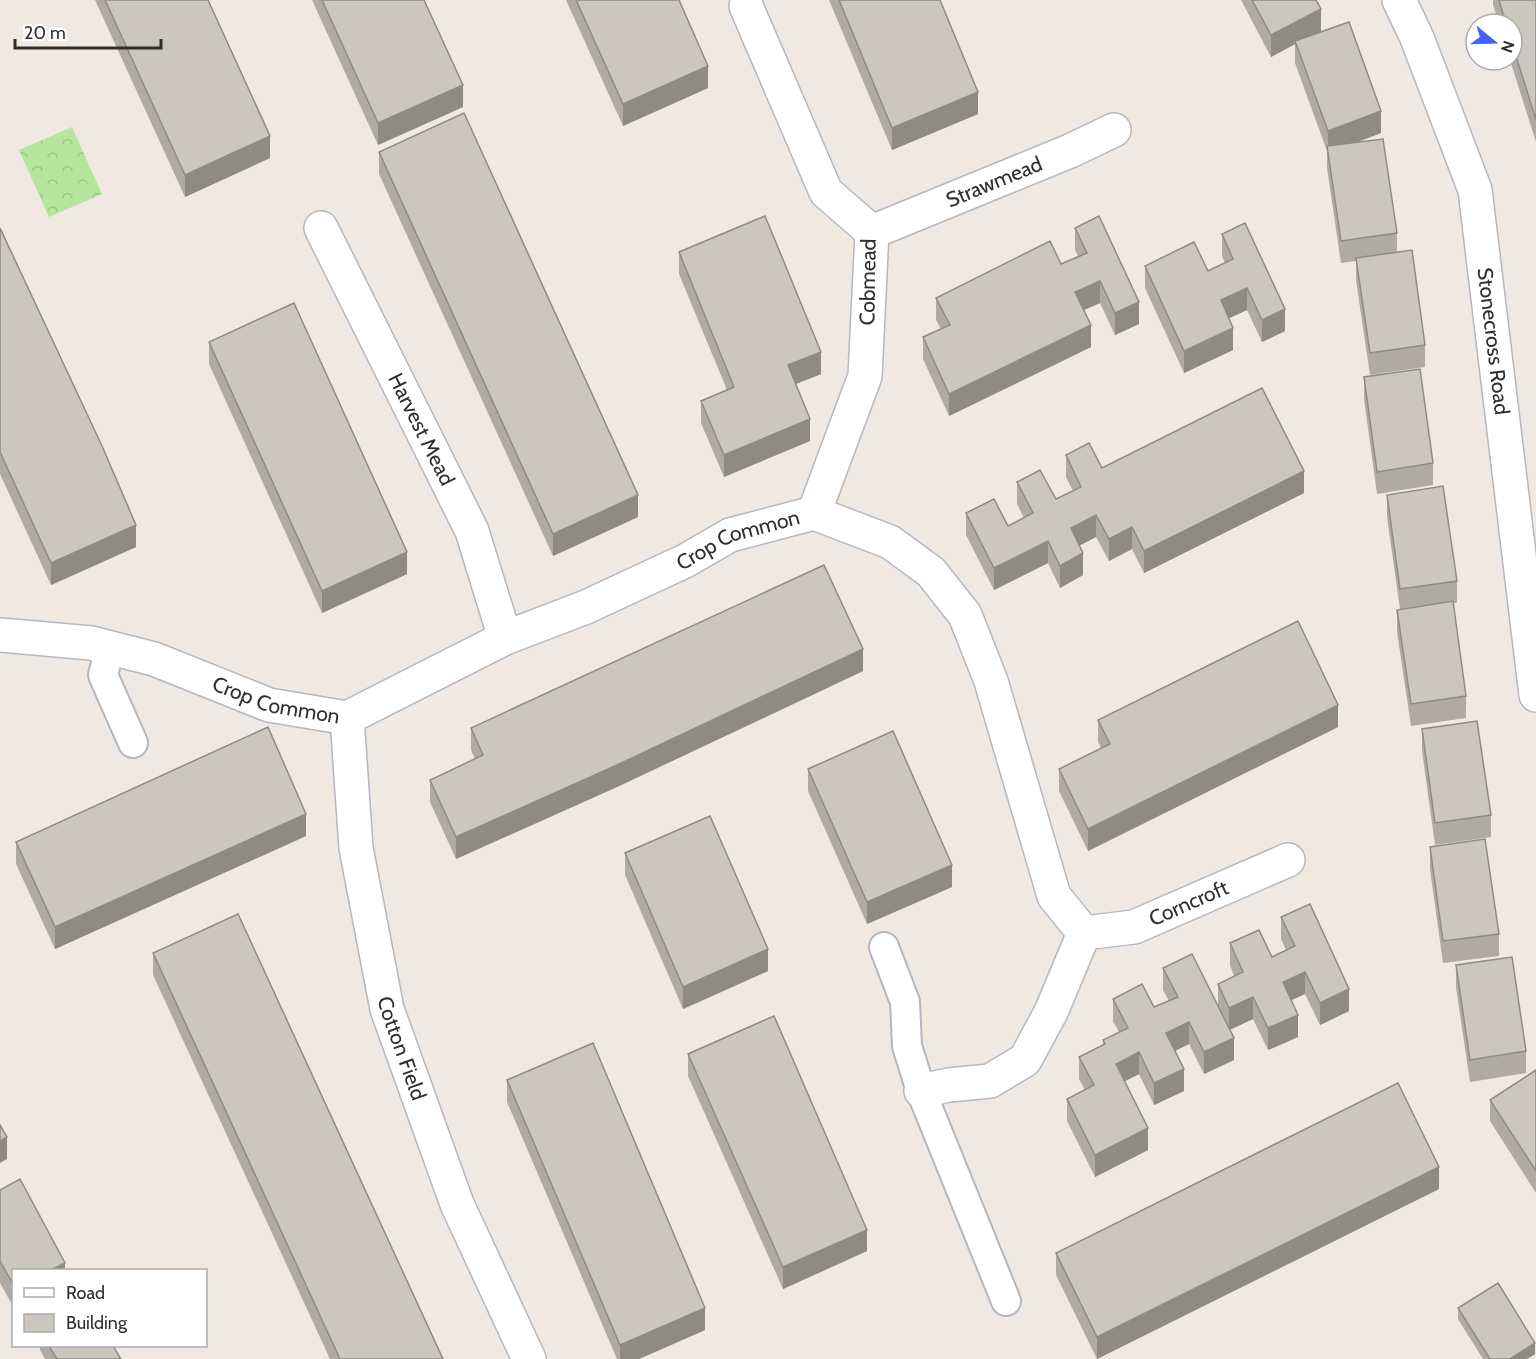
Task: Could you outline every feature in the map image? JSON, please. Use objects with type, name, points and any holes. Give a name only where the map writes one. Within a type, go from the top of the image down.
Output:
[{"type":"street","name":"Stonecross Road","points":[[1399,0],[1417,38],[1475,190],[1536,695]]},
{"type":"street","name":"Cobmead","points":[[746,6],[826,192],[872,232],[865,376],[814,513]]},
{"type":"street","name":"Strawmead","points":[[872,232],[1070,151],[1114,130]]},
{"type":"street","name":"Harvest Mead","points":[[321,228],[471,531],[505,638]]},
{"type":"street","name":"Crop Common","points":[[0,635],[91,643],[154,659],[269,705],[347,718],[505,638],[596,602],[685,561],[730,535],[814,513],[890,542],[932,572],[965,615],[991,681],[1054,896],[1084,933]]},
{"type":"street","name":"Cotton Field","points":[[347,718],[356,848],[387,1009],[457,1204],[529,1359]]},
{"type":"street","name":"Corncroft","points":[[1084,933],[1134,927],[1288,860]]},
{"type":"street","points":[[921,1091],[949,1085],[990,1081],[1025,1060],[1051,1012],[1084,933]]},
{"type":"lane","points":[[110,648],[103,675],[133,743]]},
{"type":"lane","points":[[884,947],[905,1002],[907,1046],[921,1091],[1006,1301]]},
{"type":"green space","points":[[72,127],[102,194],[49,217],[19,150]]},
{"type":"building","points":[[105,0],[208,0],[270,136],[185,175]]},
{"type":"building","points":[[322,0],[424,0],[463,85],[378,123]]},
{"type":"building","points":[[576,0],[679,0],[708,66],[623,104]]},
{"type":"building","points":[[839,0],[940,0],[978,92],[892,128]]},
{"type":"building","points":[[1252,0],[1316,0],[1321,9],[1271,35]]},
{"type":"building","points":[[1499,0],[1536,0],[1536,120],[1521,72],[1524,72],[1524,12],[1502,12]]},
{"type":"building","points":[[1349,22],[1381,111],[1328,131],[1295,41]]},
{"type":"building","points":[[464,113],[638,495],[553,534],[379,152]]},
{"type":"building","points":[[1383,139],[1397,233],[1341,241],[1327,146]]},
{"type":"building","points":[[765,216],[821,352],[788,365],[810,419],[724,455],[701,401],[734,387],[679,252]]},
{"type":"building","points":[[1099,216],[1139,302],[1115,313],[1100,281],[1075,292],[1091,325],[949,394],[923,337],[950,325],[936,298],[1050,241],[1061,264],[1087,253],[1075,228]]},
{"type":"building","points":[[1245,223],[1285,309],[1262,320],[1247,288],[1221,300],[1233,328],[1184,351],[1145,266],[1194,242],[1208,271],[1233,259],[1222,234]]},
{"type":"building","points":[[0,228],[102,446],[136,525],[51,563],[0,452]]},
{"type":"building","points":[[1412,250],[1425,345],[1370,353],[1356,258]]},
{"type":"building","points":[[294,303],[407,552],[322,591],[209,342]]},
{"type":"building","points":[[1420,369],[1433,463],[1377,472],[1364,377]]},
{"type":"building","points":[[1262,388],[1304,471],[1144,551],[1132,527],[1109,539],[1096,515],[1071,528],[1083,553],[1060,566],[1048,541],[994,568],[966,513],[994,499],[1008,526],[1033,513],[1017,482],[1040,470],[1056,499],[1081,487],[1066,455],[1089,443],[1102,468]]},
{"type":"building","points":[[1443,486],[1457,581],[1400,589],[1387,495]]},
{"type":"building","points":[[824,565],[863,649],[617,765],[456,837],[430,780],[483,755],[471,728]]},
{"type":"building","points":[[1453,601],[1466,696],[1411,704],[1397,610]]},
{"type":"building","points":[[1298,621],[1338,705],[1088,829],[1059,769],[1110,744],[1098,720]]},
{"type":"building","points":[[1477,721],[1491,815],[1435,823],[1422,729]]},
{"type":"building","points":[[268,727],[306,814],[55,927],[16,842]]},
{"type":"building","points":[[893,731],[952,865],[867,902],[808,769]]},
{"type":"building","points":[[710,816],[768,949],[683,987],[625,853]]},
{"type":"building","points":[[1485,839],[1499,934],[1443,941],[1430,847]]},
{"type":"building","points":[[1310,904],[1349,989],[1320,1003],[1305,972],[1283,982],[1298,1015],[1268,1028],[1253,997],[1229,1008],[1218,984],[1243,972],[1230,943],[1259,930],[1272,957],[1295,946],[1281,917]]},
{"type":"building","points":[[238,914],[443,1359],[340,1359],[153,953]]},
{"type":"building","points":[[1192,954],[1234,1038],[1204,1052],[1189,1022],[1166,1033],[1184,1069],[1154,1083],[1139,1052],[1116,1064],[1148,1128],[1095,1155],[1067,1099],[1094,1085],[1079,1057],[1105,1044],[1103,1040],[1128,1028],[1113,999],[1142,984],[1154,1007],[1178,997],[1163,968]]},
{"type":"building","points":[[1512,957],[1526,1051],[1470,1060],[1456,965]]},
{"type":"building","points":[[774,1016],[867,1230],[783,1267],[688,1054]]},
{"type":"building","points":[[593,1043],[705,1308],[620,1345],[507,1080]]},
{"type":"building","points":[[1536,1070],[1536,1171],[1490,1100]]},
{"type":"building","points":[[1398,1083],[1439,1167],[1097,1337],[1056,1253]]},
{"type":"building","points":[[0,1125],[7,1137],[0,1141]]},
{"type":"building","points":[[20,1179],[65,1263],[53,1269],[12,1269],[12,1282],[0,1261],[0,1190]]},
{"type":"building","points":[[1498,1283],[1535,1343],[1510,1359],[1490,1359],[1458,1308]]},
{"type":"building","points":[[50,1347],[114,1347],[121,1359],[57,1359]]}]
